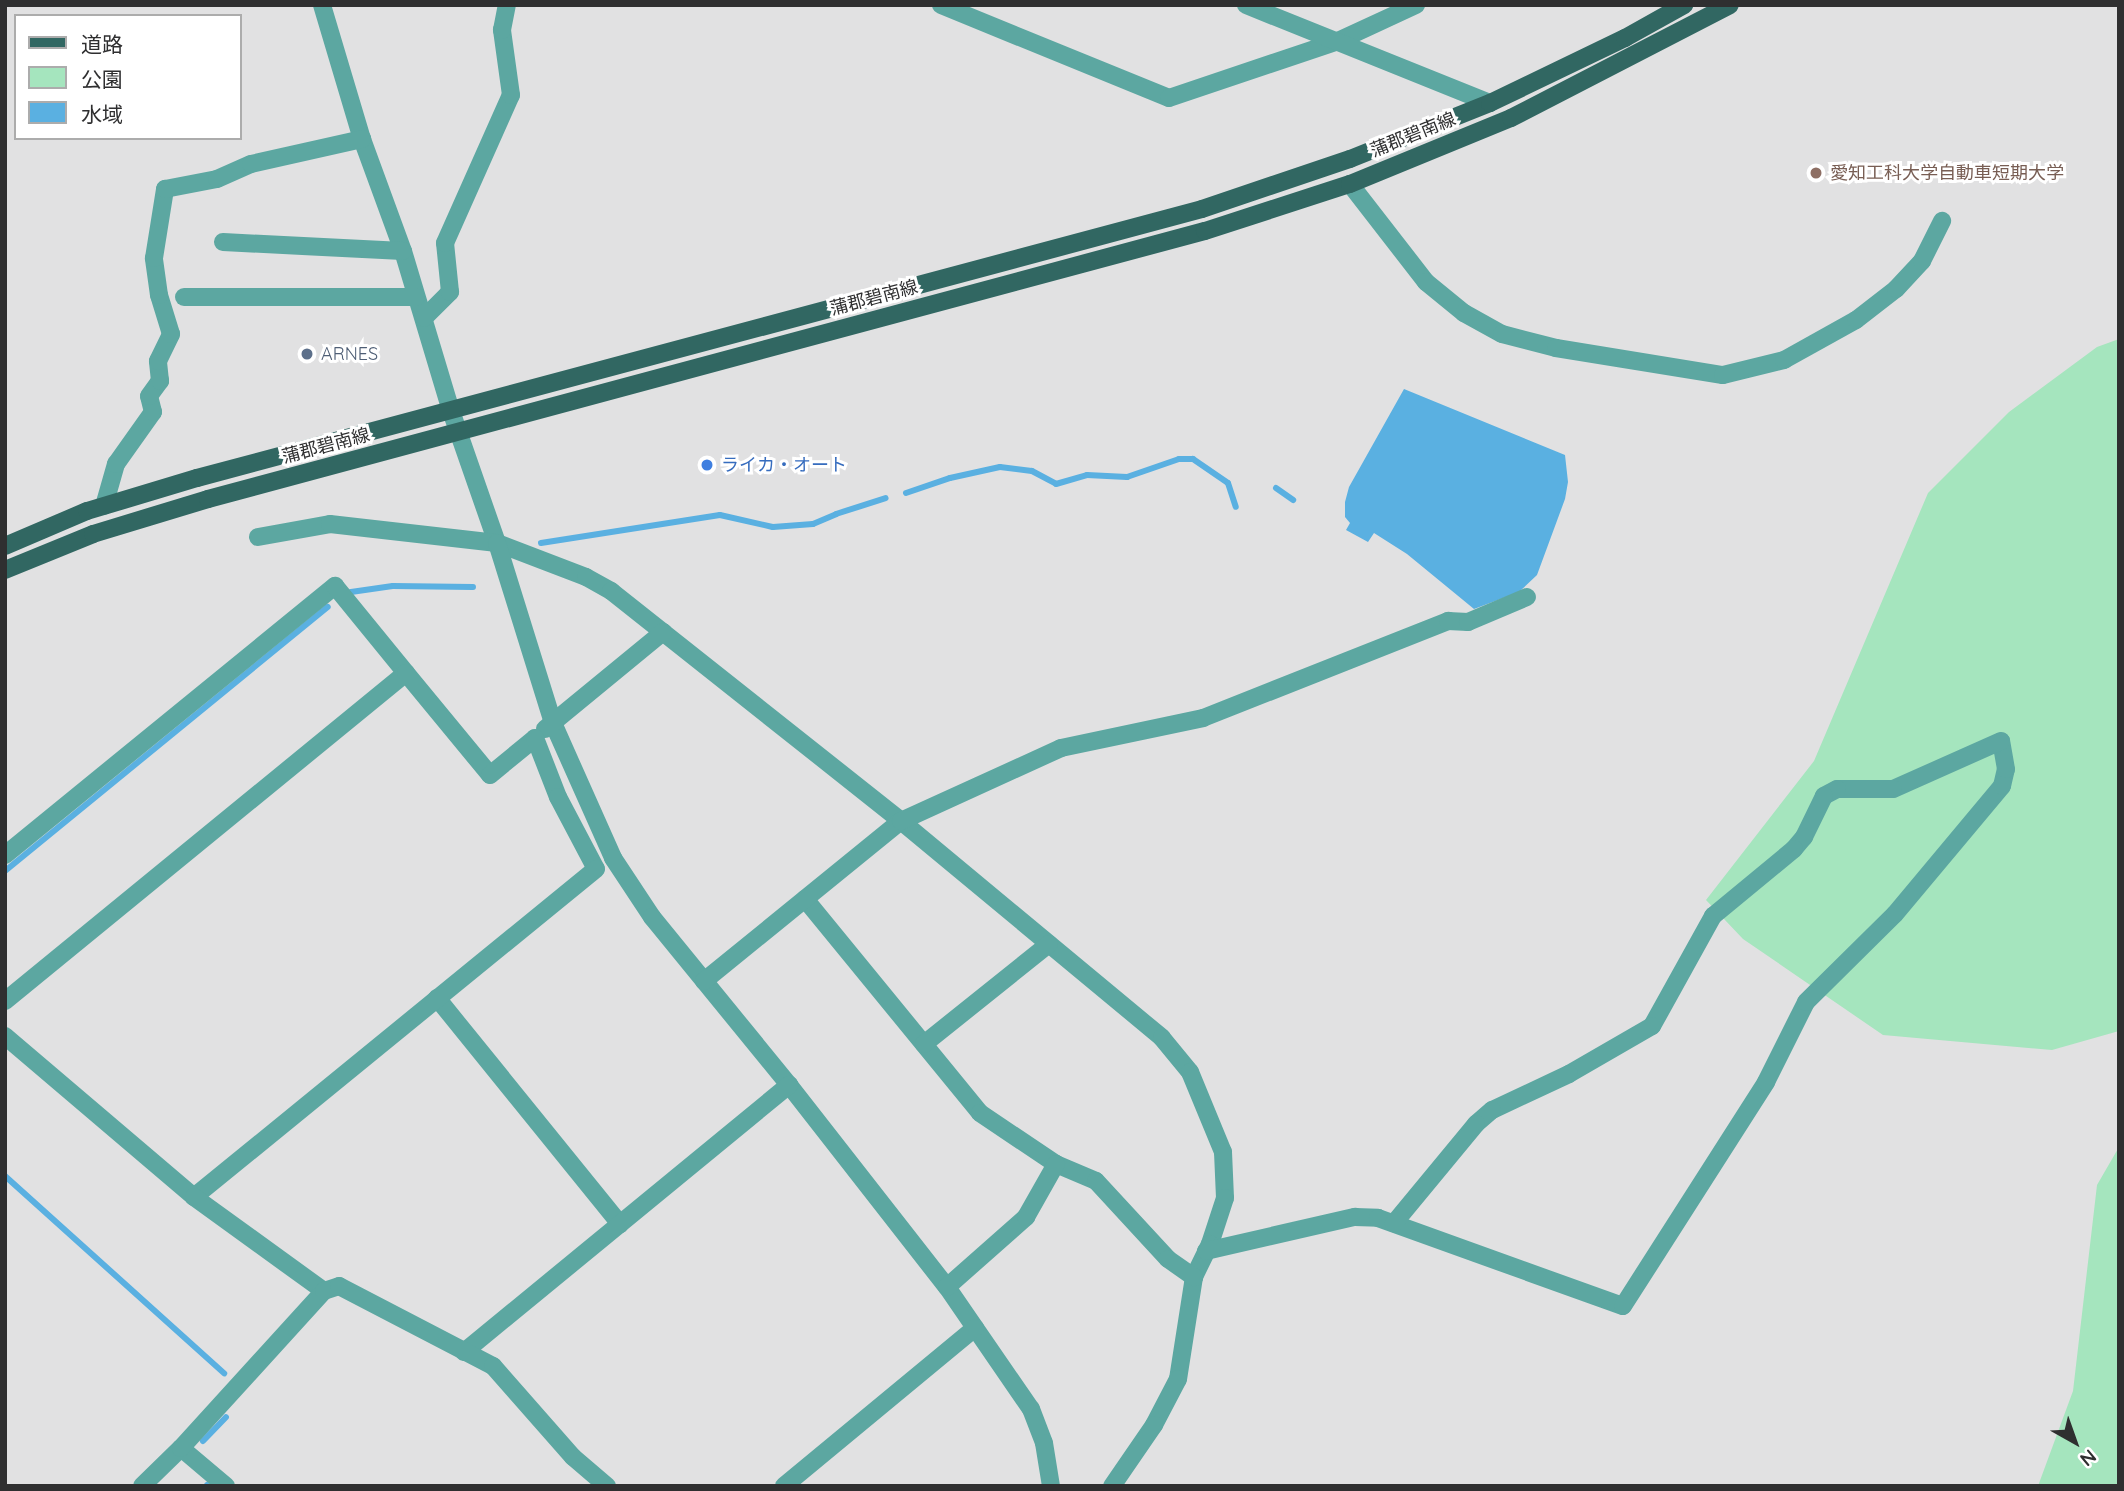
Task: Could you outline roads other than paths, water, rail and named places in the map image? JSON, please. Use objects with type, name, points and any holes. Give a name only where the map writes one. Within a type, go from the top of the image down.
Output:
[{"type":"main road","name":"蒲郡碧南線","points":[[5,546],[104,506],[450,408],[1202,209],[1350,159],[1490,103],[1625,38],[1684,5]]},
{"type":"main road","name":"蒲郡碧南線","points":[[5,570],[93,534],[459,431],[1205,231],[1350,184],[1511,118],[1730,5]]},
{"type":"street","points":[[322,5],[362,139],[403,251],[450,408],[497,543],[553,723],[613,858],[652,917],[789,1085],[947,1287],[1031,1409],[1044,1443],[1051,1486]]},
{"type":"street","points":[[424,318],[450,292],[445,243],[511,95],[502,30],[507,5]]},
{"type":"street","points":[[1246,5],[1490,103]]},
{"type":"street","points":[[946,6],[1169,98],[1338,41],[1416,5]]},
{"type":"street","points":[[104,506],[116,464],[153,412],[149,396],[160,381],[158,360],[171,334],[159,295],[154,258],[165,189],[217,179],[251,164],[362,139]]},
{"type":"street","points":[[1350,184],[1426,282],[1464,313],[1502,334],[1556,348],[1723,375],[1784,360],[1856,320],[1896,289],[1922,261],[1942,221]]},
{"type":"street","points":[[223,242],[403,251]]},
{"type":"street","points":[[184,297],[416,296]]},
{"type":"street","points":[[258,537],[330,524],[497,543],[586,577],[611,591],[901,821],[1163,1038],[1190,1072],[1223,1152],[1225,1198],[1194,1277],[1178,1379],[1154,1425],[1112,1486]]},
{"type":"street","points":[[5,855],[335,586],[490,775],[663,632]]},
{"type":"street","points":[[704,981],[901,821],[1061,748],[1203,718],[1448,621],[1468,622],[1527,597]]},
{"type":"street","points":[[5,1001],[406,673]]},
{"type":"street","points":[[194,1197],[596,869],[558,797],[535,738]]},
{"type":"street","points":[[1206,1251],[1355,1217],[1394,1223],[1623,1306],[1766,1082],[1806,1002],[1895,914],[2002,786],[2006,769],[2001,741],[1893,789],[1837,789],[1824,796],[1804,837],[1794,849],[1713,916],[1652,1026],[1569,1074],[1492,1110],[1476,1124],[1394,1223]]},
{"type":"street","points":[[805,899],[980,1113],[1056,1164],[1101,1186],[1168,1259],[1194,1277]]},
{"type":"street","points":[[925,1044],[1049,944]]},
{"type":"street","points":[[438,998],[620,1224]]},
{"type":"street","points":[[5,1036],[194,1197],[324,1291]]},
{"type":"street","points":[[464,1352],[789,1085]]},
{"type":"street","points":[[947,1287],[1027,1217],[1056,1164]]},
{"type":"street","points":[[142,1486],[181,1448],[324,1291],[339,1286],[493,1366],[573,1457],[607,1486]]},
{"type":"street","points":[[784,1486],[975,1328]]},
{"type":"street","points":[[181,1448],[226,1486]]},
{"type":"water","points":[[1404,389],[1565,455],[1568,482],[1565,499],[1537,575],[1519,592],[1474,609],[1407,554],[1374,533],[1368,542],[1346,530],[1350,523],[1345,517],[1349,487]]},
{"type":"waterway","points":[[906,493],[950,478],[1000,467],[1032,471],[1056,484],[1087,475],[1127,477],[1179,459],[1193,459],[1228,483],[1236,507]]},
{"type":"waterway","points":[[1276,488],[1293,500]]},
{"type":"waterway","points":[[541,543],[720,515],[773,527],[813,524],[886,498]]},
{"type":"waterway","points":[[351,592],[393,586],[473,587]]},
{"type":"waterway","points":[[5,871],[328,607]]},
{"type":"waterway","points":[[5,1176],[224,1373]]},
{"type":"waterway","points":[[203,1441],[226,1417]]},
{"type":"place","name":"愛知工科大学自動車短期大学","points":[[1816,173]]},
{"type":"place","name":"ARNES","points":[[307,354]]},
{"type":"place","name":"ライカ・オート","points":[[707,465]]}]
